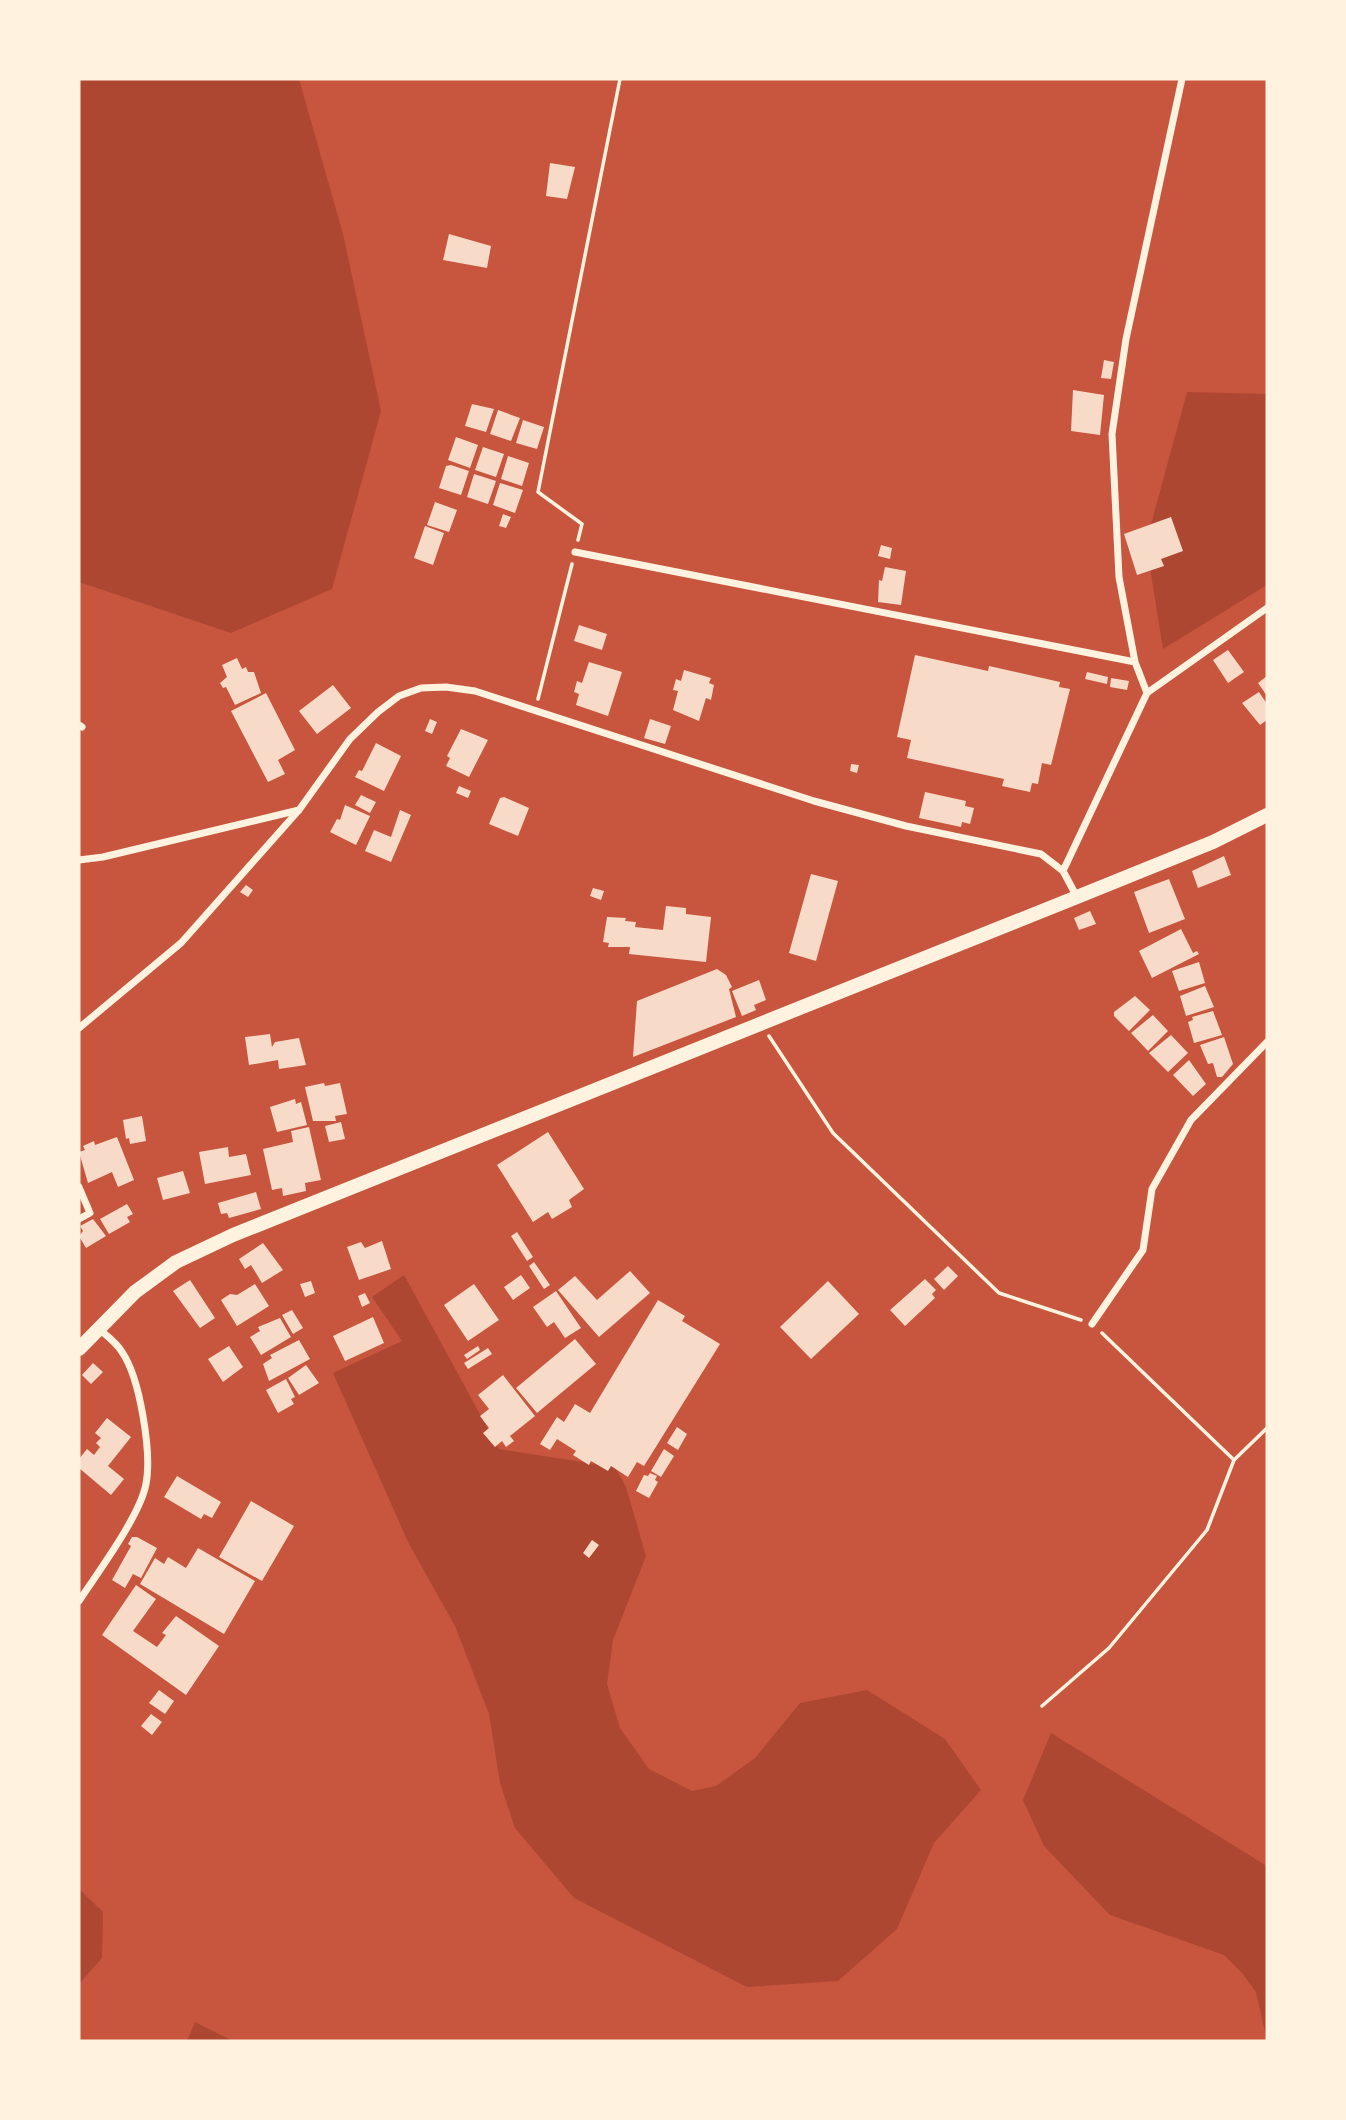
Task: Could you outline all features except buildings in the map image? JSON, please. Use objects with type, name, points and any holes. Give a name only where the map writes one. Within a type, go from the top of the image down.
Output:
[{"type":"main road","points":[[79,1349],[135,1292],[176,1262],[233,1235],[1213,842],[1267,815]]},
{"type":"street","points":[[1147,693],[1135,662],[1119,577],[1112,434],[1126,340],[1182,79]]},
{"type":"street","points":[[575,552],[1135,662]]},
{"type":"street","points":[[1063,871],[1147,693],[1267,608]]},
{"type":"street","points":[[79,1028],[181,943],[299,810],[350,739],[399,696],[421,688],[446,687],[475,691],[814,801],[906,826],[1041,853],[1063,871],[1077,897]]},
{"type":"street","points":[[79,860],[103,857],[299,810]]},
{"type":"street","points":[[1092,1324],[1143,1250],[1152,1189],[1191,1119],[1267,1042]]},
{"type":"street","points":[[79,1187],[90,1213],[79,1219]]},
{"type":"street","points":[[79,1601],[131,1519],[146,1485],[148,1444],[137,1393],[123,1352],[99,1328]]},
{"type":"path","points":[[536,709],[582,524],[538,492],[620,79]]},
{"type":"path","points":[[761,1024],[833,1133],[999,1293],[1092,1324],[1234,1460]]},
{"type":"path","points":[[1042,1706],[1109,1648],[1207,1530],[1234,1460],[1267,1428]]},
{"type":"shaded area","points":[[79,79],[299,79],[343,234],[381,411],[332,589],[231,633],[79,582]]},
{"type":"shaded area","points":[[1187,392],[1267,394],[1267,585],[1163,649],[1146,543]]},
{"type":"shaded area","points":[[404,1275],[499,1449],[615,1467],[626,1487],[646,1556],[613,1640],[607,1684],[620,1728],[649,1769],[692,1791],[716,1786],[755,1758],[800,1703],[867,1690],[945,1739],[981,1790],[934,1843],[897,1929],[838,1981],[747,1987],[574,1898],[515,1828],[500,1783],[489,1714],[455,1626],[409,1544],[333,1373],[402,1341],[372,1297]]},
{"type":"shaded area","points":[[1051,1733],[1267,1866],[1267,2041],[1256,1992],[1224,1955],[1110,1915],[1044,1846],[1023,1800]]},
{"type":"shaded area","points":[[79,1889],[103,1912],[102,1958],[79,1984]]},
{"type":"shaded area","points":[[195,2022],[233,2041],[187,2041]]}]
